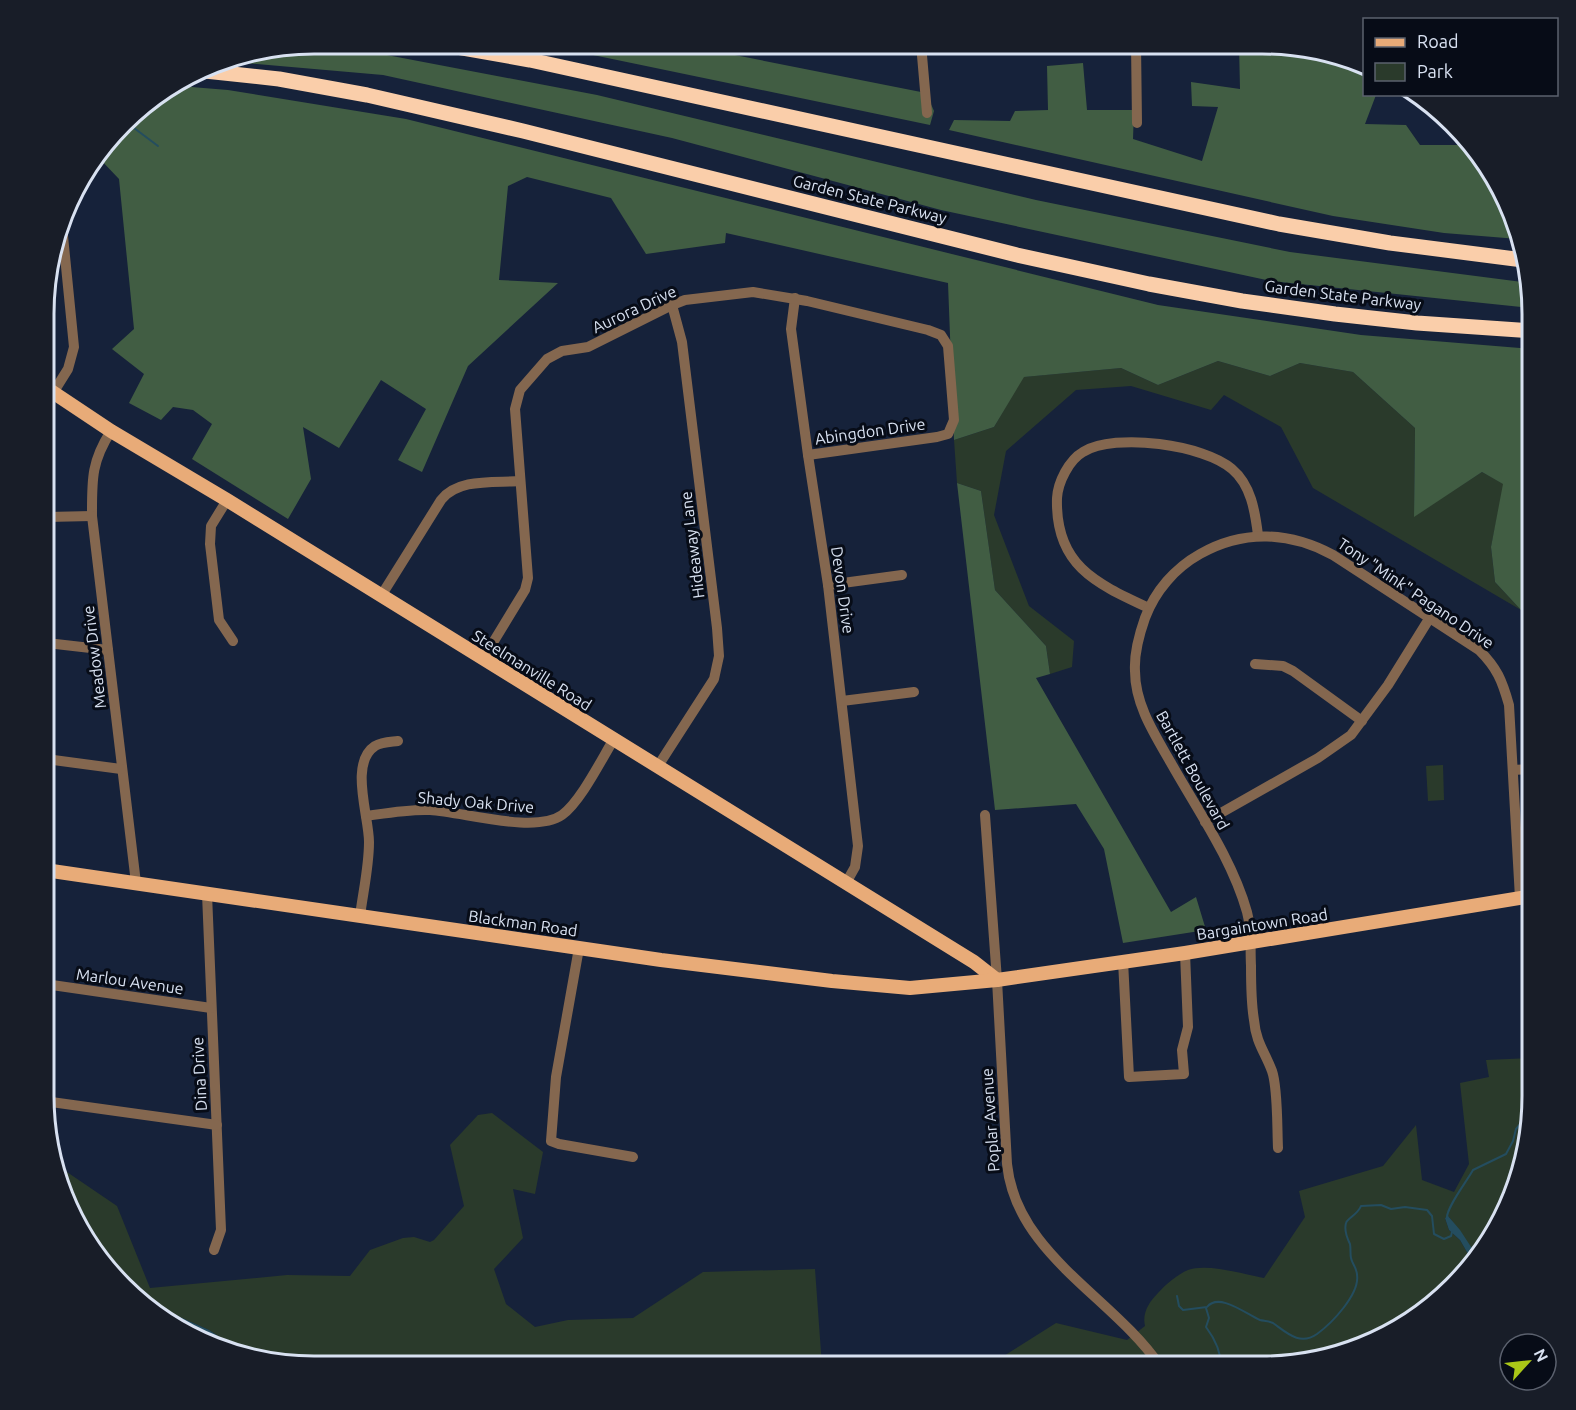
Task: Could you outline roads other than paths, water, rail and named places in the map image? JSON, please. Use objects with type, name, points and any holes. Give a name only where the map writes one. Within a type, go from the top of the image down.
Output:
[{"type":"highway","points":[[496,54],[1279,224],[1390,243],[1516,259]]},
{"type":"highway","name":"Garden State Parkway","points":[[219,73],[279,79],[367,95],[523,131],[1017,255],[1149,284],[1335,314],[1417,323],[1522,330]]},
{"type":"main road","name":"Steelmanville Road","points":[[54,393],[111,431],[227,500],[974,962],[997,980]]},
{"type":"main road","name":"Blackman Road","points":[[54,871],[579,948],[882,987],[927,987],[997,980]]},
{"type":"main road","name":"Bargaintown Road","points":[[997,980],[1251,943],[1522,898]]},
{"type":"street","points":[[922,54],[927,113]]},
{"type":"street","points":[[1136,54],[1137,123]]},
{"type":"street","points":[[54,387],[68,369],[74,347],[64,244]]},
{"type":"street","name":"Aurora Drive","points":[[483,659],[525,590],[528,578],[515,409],[520,390],[547,359],[562,351],[588,347],[685,300],[753,292],[795,298],[928,330],[943,337],[948,346],[954,421],[948,434],[938,437]]},
{"type":"street","name":"Devon Drive","points":[[795,298],[791,329],[807,455],[828,585],[858,846],[855,867],[846,883]]},
{"type":"street","name":"Hideaway Lane","points":[[658,766],[714,679],[719,656],[682,342],[672,305]]},
{"type":"street","name":"Meadow Drive","points":[[111,431],[96,458],[93,473],[92,516],[136,883]]},
{"type":"street","name":"Abingdon Drive","points":[[807,455],[938,437]]},
{"type":"street","points":[[1149,608],[1084,572],[1074,562],[1064,545],[1057,514],[1057,493],[1070,464],[1082,452],[1109,444],[1141,443],[1205,453],[1234,470],[1250,494],[1258,535]]},
{"type":"street","points":[[381,596],[447,493],[464,485],[520,481]]},
{"type":"street","points":[[227,500],[211,526],[210,544],[219,620],[233,641]]},
{"type":"street","points":[[54,517],[92,516]]},
{"type":"street","name":"Tony \"Mink\" Pagano Drive","points":[[1149,608],[1173,574],[1188,562],[1219,545],[1258,535],[1293,538],[1334,555],[1479,650],[1494,664],[1502,680],[1509,705],[1522,858]]},
{"type":"street","points":[[828,585],[902,575]]},
{"type":"street","name":"Bartlett Boulevard","points":[[1149,608],[1137,650],[1135,672],[1137,691],[1151,729],[1205,822],[1242,896],[1248,916],[1251,943],[1251,994],[1254,1022],[1258,1044],[1272,1071],[1278,1148]]},
{"type":"street","points":[[1205,822],[1338,746],[1352,735],[1388,685],[1430,619]]},
{"type":"street","points":[[54,644],[108,650]]},
{"type":"street","points":[[1255,664],[1282,666],[1293,671],[1362,721]]},
{"type":"street","points":[[842,701],[915,692]]},
{"type":"street","name":"Shady Oak Drive","points":[[366,816],[430,810],[528,823],[551,821],[568,810],[576,800],[614,739]]},
{"type":"street","points":[[360,916],[369,850],[362,783],[364,761],[376,745],[398,741]]},
{"type":"street","points":[[54,760],[122,770]]},
{"type":"street","points":[[1513,770],[1522,770]]},
{"type":"street","name":"Poplar Avenue","points":[[985,815],[1010,1188],[1016,1204],[1034,1234],[1137,1336],[1152,1356]]},
{"type":"street","name":"Dina Drive","points":[[207,894],[221,1230],[214,1250]]},
{"type":"street","points":[[579,948],[556,1077],[551,1141],[633,1156]]},
{"type":"street","points":[[1124,962],[1129,1077],[1184,1074],[1183,1038],[1188,1027],[1185,953]]},
{"type":"street","name":"Marlou Avenue","points":[[54,985],[212,1008]]},
{"type":"street","points":[[54,1102],[217,1125]]},
{"type":"water","points":[[1448,1216],[1472,1248],[1468,1254],[1460,1240],[1449,1230],[1445,1218]]},
{"type":"water","points":[[174,1314],[209,1330],[222,1339]]},
{"type":"waterway","points":[[133,127],[158,146]]},
{"type":"waterway","points":[[1447,1218],[1453,1201],[1473,1170],[1506,1154],[1520,1124]]},
{"type":"waterway","points":[[1177,1296],[1179,1306],[1183,1310],[1207,1307],[1212,1303],[1225,1303],[1260,1320],[1273,1323],[1294,1337],[1305,1339],[1317,1334],[1337,1316],[1354,1291],[1357,1273],[1351,1258],[1345,1226],[1361,1206],[1381,1205],[1391,1209],[1405,1207],[1427,1210],[1432,1216],[1434,1234],[1444,1239],[1451,1236],[1452,1232]]},
{"type":"waterway","points":[[1206,1308],[1209,1318],[1206,1327],[1217,1345],[1220,1356]]}]
